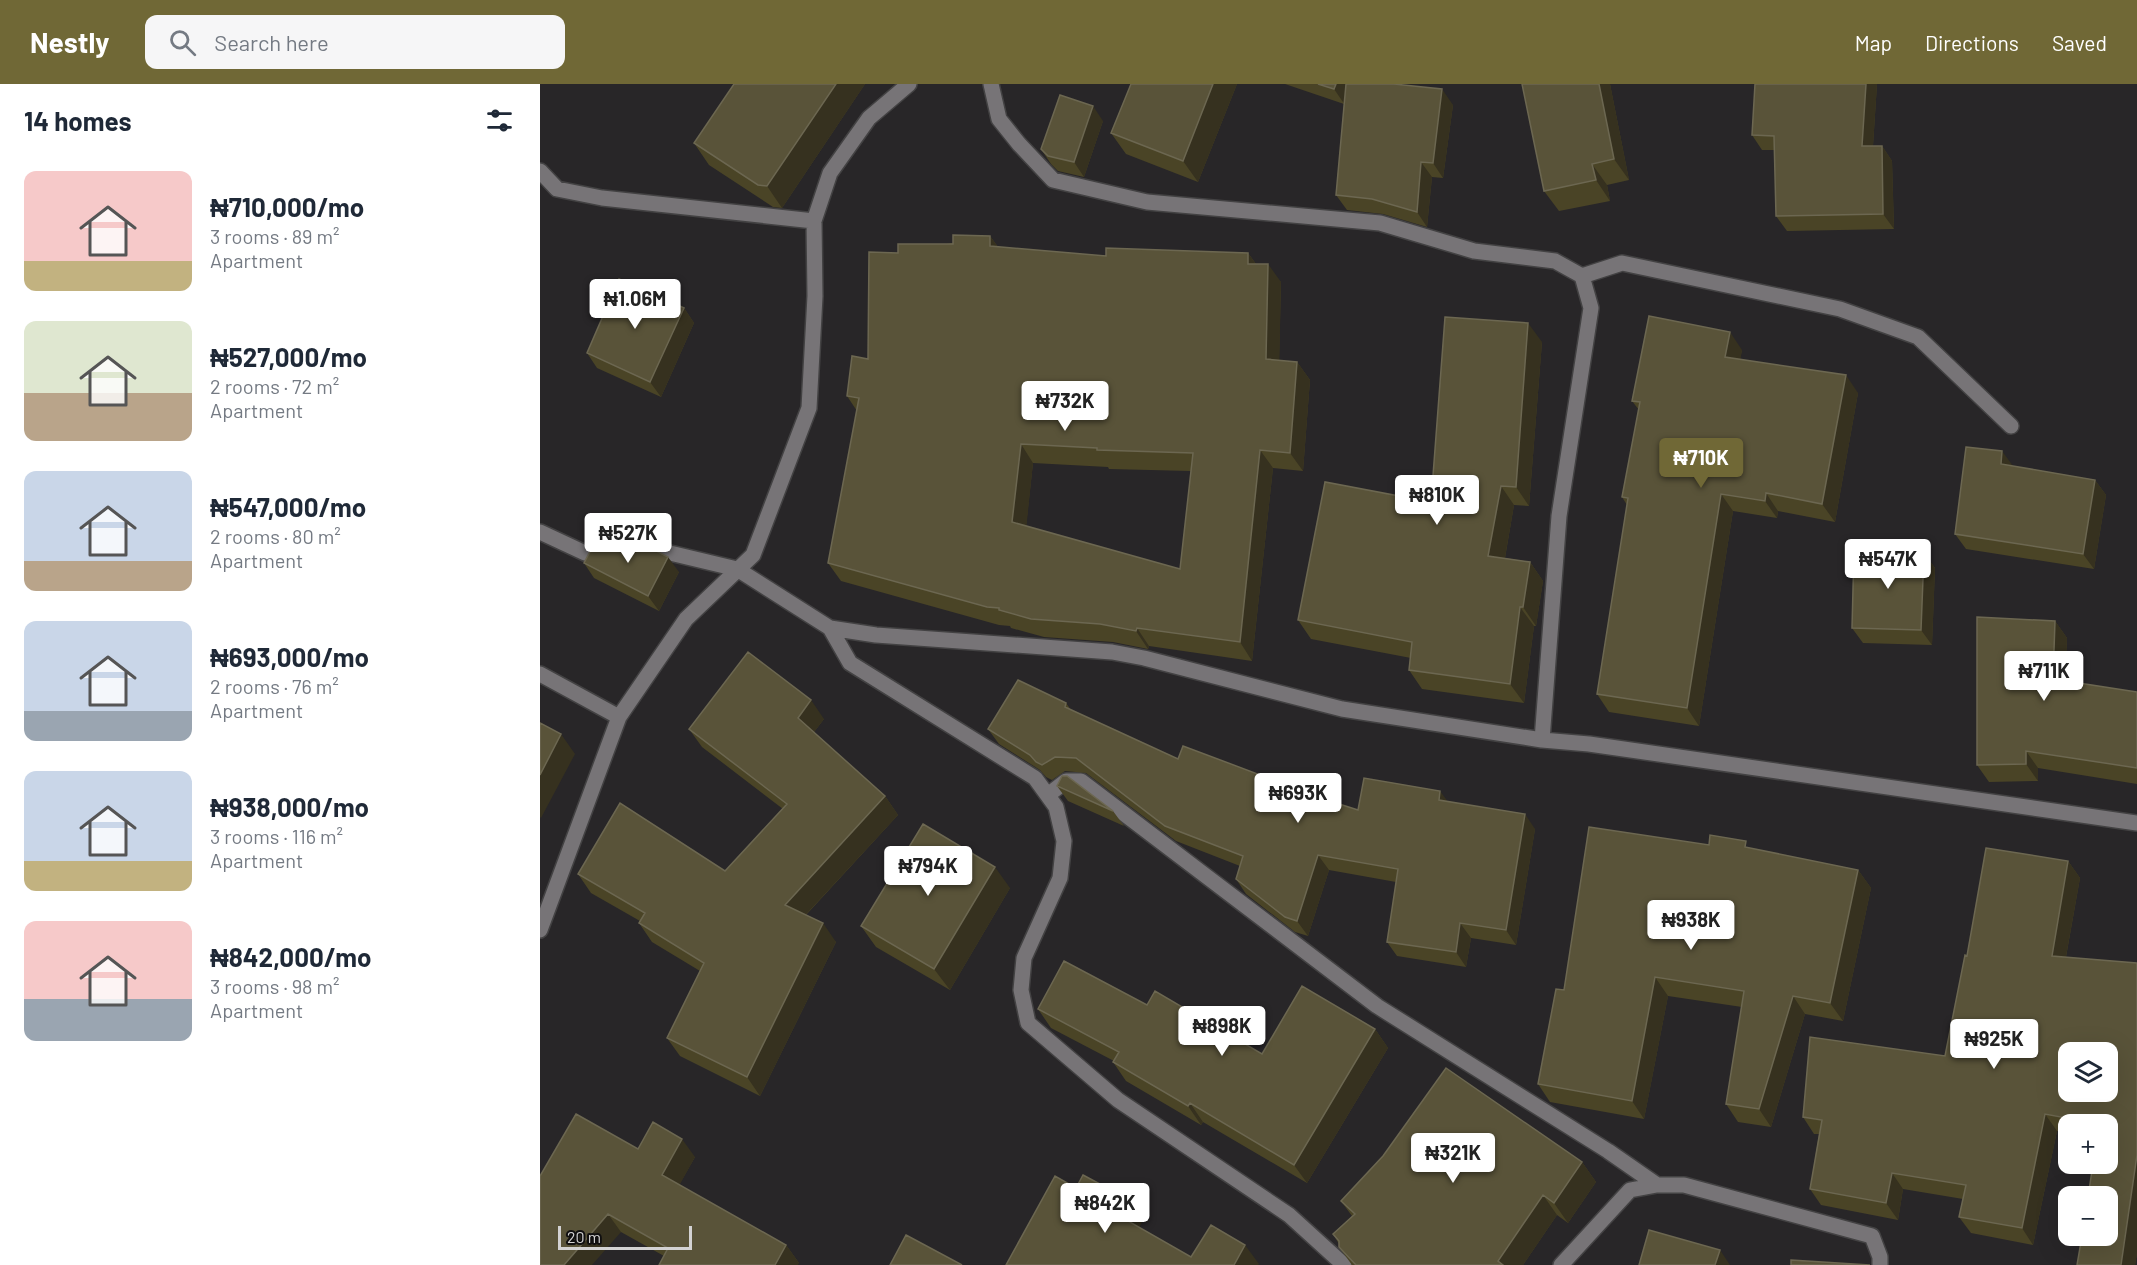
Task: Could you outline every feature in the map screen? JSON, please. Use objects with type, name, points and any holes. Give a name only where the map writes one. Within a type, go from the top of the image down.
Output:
[{"type":"street","points":[[540,930],[620,717],[686,619],[753,555],[809,408],[815,296],[814,221],[830,173],[869,118],[909,84]]},
{"type":"street","points":[[991,84],[999,119],[1053,180],[1147,202],[1380,223],[1473,251],[1555,261],[1582,276],[1591,308],[1559,516],[1542,740]]},
{"type":"street","points":[[540,171],[557,189],[602,198],[814,221]]},
{"type":"street","points":[[1582,276],[1622,263],[1840,309],[1918,337],[2011,426]]},
{"type":"street","points":[[540,532],[585,553],[628,548],[670,553],[737,569],[830,628],[876,635],[1112,652],[1144,658],[1342,709],[1542,740],[1589,744],[2137,823]]},
{"type":"street","points":[[830,628],[850,663],[1035,778],[1056,807],[1064,842],[1060,878],[1024,958],[1021,990],[1028,1023],[1118,1100],[1289,1215],[1344,1265]]},
{"type":"street","points":[[540,675],[620,717]]},
{"type":"street","points":[[1048,795],[1066,781],[1081,781],[1377,1006],[1608,1151],[1657,1185]]},
{"type":"street","points":[[1561,1265],[1630,1190],[1657,1185],[1684,1185],[1872,1236],[1880,1257],[1880,1265]]},
{"type":"building","points":[[734,84],[836,84],[767,186],[758,185],[694,143]]},
{"type":"building","points":[[1131,84],[1213,84],[1183,161],[1111,133]]},
{"type":"building","points":[[1318,84],[1336,84],[1334,89]]},
{"type":"building","points":[[1346,84],[1394,84],[1442,89],[1433,163],[1421,162],[1417,212],[1372,199],[1336,195]]},
{"type":"building","points":[[1522,84],[1599,84],[1614,159],[1592,164],[1596,180],[1544,191]]},
{"type":"building","points":[[1755,84],[1866,84],[1862,146],[1882,146],[1883,214],[1776,216],[1774,136],[1752,135]]},
{"type":"building","points":[[1060,95],[1093,106],[1074,162],[1048,156],[1041,149]]},
{"type":"building","points":[[953,235],[990,236],[990,246],[1106,256],[1106,248],[1248,253],[1248,264],[1268,264],[1266,359],[1297,362],[1290,453],[1260,450],[1240,642],[1137,628],[1136,631],[1100,624],[1031,619],[999,610],[999,608],[987,607],[828,563],[859,398],[847,396],[852,356],[868,359],[869,252],[898,253],[898,244],[953,244]],"holes":[[[1021,444],[1097,448],[1097,450],[1193,453],[1180,569],[1012,522]]]},
{"type":"building","points":[[619,279],[684,308],[650,382],[587,353]]},
{"type":"building","points":[[1649,316],[1730,332],[1725,357],[1846,375],[1822,504],[1766,493],[1765,501],[1721,494],[1687,708],[1597,694],[1628,498],[1622,497],[1640,402],[1632,401]]},
{"type":"building","points":[[1445,317],[1528,323],[1516,487],[1501,486],[1488,556],[1530,562],[1523,607],[1520,607],[1510,684],[1409,670],[1412,642],[1298,620],[1325,482],[1431,502]]},
{"type":"building","points":[[1966,447],[2002,451],[2001,464],[2095,480],[2083,554],[1955,534]]},
{"type":"building","points":[[617,543],[647,546],[668,557],[648,596],[584,563],[593,546]]},
{"type":"building","points":[[1854,550],[1924,553],[1921,630],[1852,628]]},
{"type":"building","points":[[1977,617],[2055,621],[2053,679],[2137,692],[2137,768],[2026,751],[2026,764],[1977,765]]},
{"type":"building","points":[[748,652],[811,700],[798,718],[885,796],[785,905],[823,923],[747,1077],[667,1038],[704,963],[639,923],[645,913],[578,874],[620,803],[725,871],[787,804],[689,729]]},
{"type":"building","points":[[1018,680],[1066,703],[1065,707],[1178,759],[1183,746],[1263,776],[1261,779],[1358,810],[1364,778],[1440,791],[1439,800],[1525,814],[1506,930],[1460,923],[1456,952],[1387,942],[1398,869],[1318,855],[1297,921],[1285,917],[1236,879],[1243,856],[1165,826],[1076,758],[1055,757],[1042,765],[988,729]]},
{"type":"building","points":[[540,723],[561,734],[540,775]]},
{"type":"building","points":[[1062,776],[1067,776],[1113,811],[1057,786]]},
{"type":"building","points":[[923,824],[995,867],[934,969],[861,926]]},
{"type":"building","points":[[1589,827],[1709,845],[1710,835],[1746,841],[1745,847],[1858,870],[1830,1003],[1793,996],[1759,1109],[1726,1104],[1744,991],[1655,977],[1632,1101],[1538,1084],[1556,989],[1564,990]]},
{"type":"building","points":[[1986,848],[2068,861],[2052,956],[2137,963],[2137,1155],[2121,1265],[2077,1265],[2080,1246],[2118,1246],[2118,1186],[2090,1186],[2091,1174],[2118,1174],[2118,1114],[2058,1114],[2058,1116],[2045,1114],[2022,1228],[1959,1217],[1966,1185],[1892,1173],[1886,1203],[1810,1189],[1822,1120],[1803,1117],[1810,1037],[1945,1056],[1965,955],[1967,956]]},
{"type":"building","points":[[1064,961],[1147,1005],[1155,991],[1262,1054],[1302,986],[1375,1029],[1294,1165],[1190,1103],[1188,1106],[1113,1062],[1119,1052],[1038,1009]]},
{"type":"building","points":[[1446,1068],[1582,1162],[1554,1203],[1543,1195],[1498,1261],[1503,1265],[1356,1265],[1339,1247],[1339,1241],[1333,1234],[1355,1214],[1341,1201],[1383,1156]]},
{"type":"building","points":[[576,1114],[638,1149],[653,1122],[682,1139],[662,1175],[786,1245],[775,1265],[659,1265],[668,1248],[608,1214],[564,1265],[540,1265],[540,1176]]},
{"type":"building","points":[[1083,1175],[1130,1200],[1121,1217],[1191,1257],[1211,1225],[1245,1245],[1234,1265],[1006,1265],[1055,1176],[1076,1188]]},
{"type":"building","points":[[1649,1230],[1720,1250],[1715,1265],[1639,1265]]},
{"type":"building","points":[[906,1235],[962,1265],[890,1265]]},
{"type":"building","points":[[1791,1260],[1870,1265],[1791,1265]]}]
